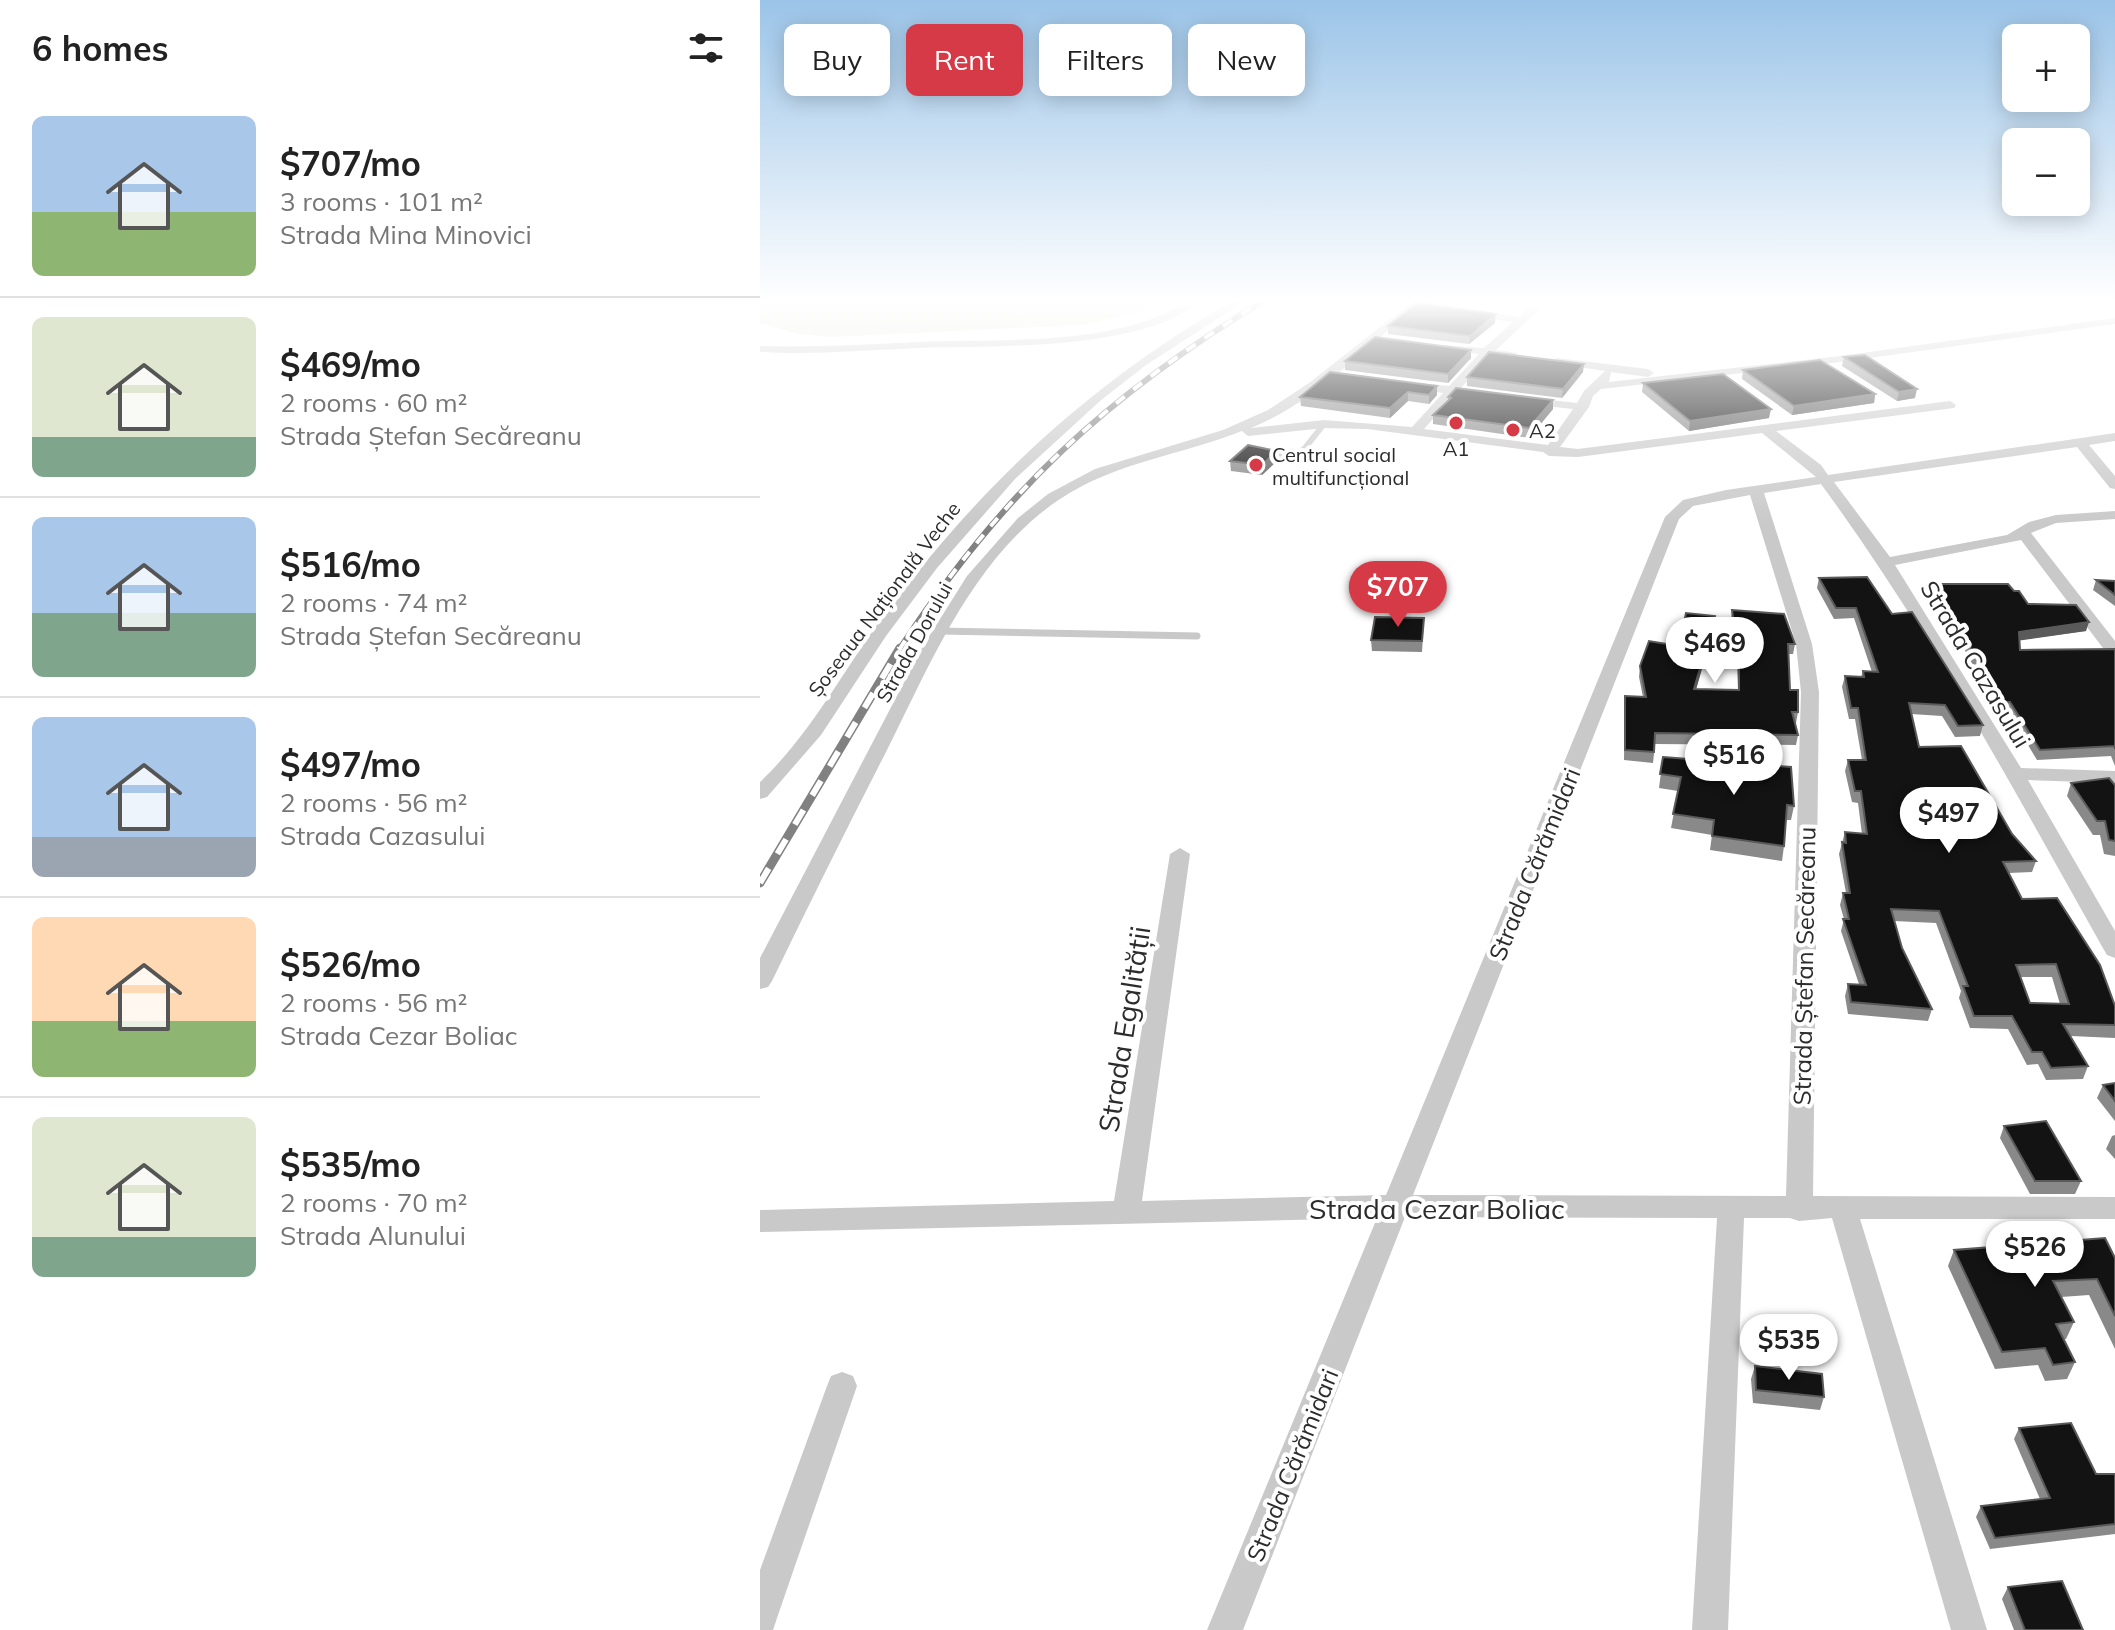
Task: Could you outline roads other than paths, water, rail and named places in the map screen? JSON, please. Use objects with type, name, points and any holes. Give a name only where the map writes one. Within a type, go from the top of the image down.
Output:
[{"type":"street","name":"Șoseaua Națională Veche","points":[[760,793],[790,762],[893,614],[988,495],[1034,450],[1125,374]]},
{"type":"street","name":"Strada Dorului","points":[[760,981],[939,631],[984,565],[1018,527],[1053,497],[1117,466],[1215,436],[1272,414],[1334,374]]},
{"type":"street","points":[[1416,430],[1467,374]]},
{"type":"street","points":[[1602,386],[1606,374]]},
{"type":"street","points":[[1658,374],[1679,377]]},
{"type":"street","points":[[1549,452],[1583,407],[1587,395],[1602,386],[1710,374]]},
{"type":"street","points":[[1722,374],[1732,382]]},
{"type":"street","points":[[1404,384],[1495,396]]},
{"type":"street","points":[[1510,398],[1583,407]]},
{"type":"street","points":[[1886,403],[1899,411]]},
{"type":"street","points":[[1215,436],[1324,424],[1416,430],[1549,452],[1578,453],[1950,405]]},
{"type":"street","points":[[1272,414],[1287,427]]},
{"type":"street","points":[[1780,416],[1792,425]]},
{"type":"street","name":"Strada Cazasului","points":[[1765,429],[1816,468],[1886,562],[2015,774],[2115,950]]},
{"type":"street","name":"Strada Cărămidari","points":[[1225,1630],[1398,1206],[1672,517],[1688,503],[1756,490],[2115,437]]},
{"type":"street","points":[[1560,439],[1582,447],[1610,450]]},
{"type":"street","points":[[2080,442],[2115,485]]},
{"type":"street","name":"Strada Ștefan Secăreanu","points":[[1756,490],[1804,644],[1810,692],[1799,1210]]},
{"type":"street","points":[[1886,562],[2024,534],[2034,524],[2048,521],[2115,515]]},
{"type":"street","points":[[2024,534],[2115,652]]},
{"type":"street","points":[[2015,774],[2115,777]]},
{"type":"street","name":"Strada Egalității","points":[[1126,1214],[1180,854]]},
{"type":"street","name":"Strada Cezar Boliac","points":[[760,1221],[1398,1206],[1799,1210],[2115,1208]]},
{"type":"street","points":[[1710,1630],[1731,1209]]},
{"type":"street","points":[[1843,1209],[1969,1630]]},
{"type":"street","points":[[760,1618],[842,1386]]},
{"type":"lane","points":[[1252,450],[1298,457],[1324,424]]},
{"type":"lane","points":[[939,631],[1197,636]]},
{"type":"railway","points":[[899,650],[977,542],[1019,495],[1062,451],[1154,374]]},
{"type":"railway","points":[[760,883],[900,648]]},
{"type":"place","name":"A1","points":[[1456,423]]},
{"type":"place","name":"A2","points":[[1513,430]]},
{"type":"place","name":"Centrul social multifuncțional","points":[[1256,465]]}]
